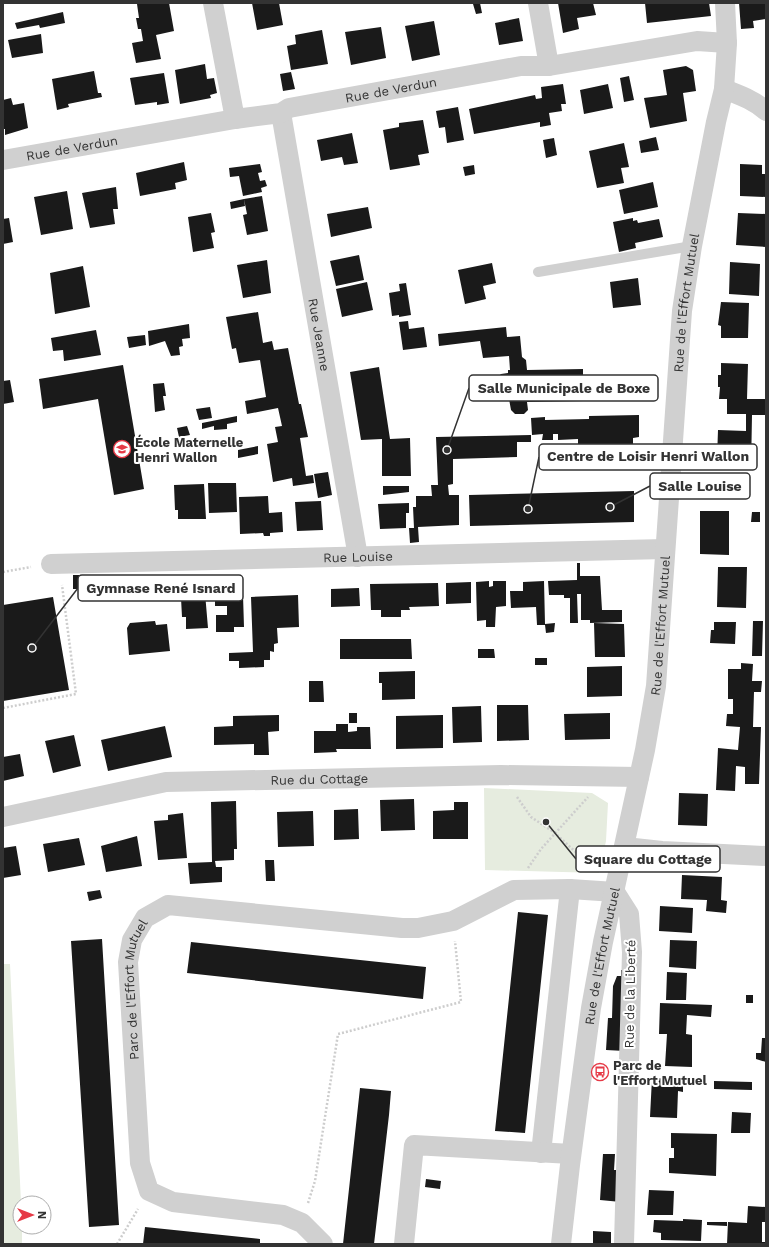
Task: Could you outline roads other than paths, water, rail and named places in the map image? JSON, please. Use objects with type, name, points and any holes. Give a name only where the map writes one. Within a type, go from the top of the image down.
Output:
[{"type":"street","points":[[213,3],[235,119]]},
{"type":"street","points":[[538,3],[549,66]]},
{"type":"street","name":"Rue de l'Effort Mutuel","points":[[561,1244],[571,1154],[591,1008],[603,942],[625,847],[656,686],[664,597],[665,549],[682,311],[692,246],[716,122],[724,89],[727,43],[725,3]]},
{"type":"street","name":"Rue de Verdun","points":[[3,160],[235,119],[281,113],[289,108],[521,66],[549,66],[698,41],[727,43]]},
{"type":"street","points":[[724,89],[742,96],[766,111]]},
{"type":"street","name":"Rue Jeanne","points":[[281,113],[358,557]]},
{"type":"street","name":"Rue Louise","points":[[55,563],[665,549]]},
{"type":"street","name":"Rue du Cottage","points":[[3,817],[166,782],[501,775],[639,777]]},
{"type":"street","points":[[625,847],[662,851],[766,856]]},
{"type":"street","points":[[541,1153],[570,889]]},
{"type":"street","name":"Parc de l'Effort Mutuel","points":[[323,1244],[302,1223],[283,1215],[173,1202],[149,1191],[140,1163],[128,962],[132,940],[145,918],[168,905],[402,928],[418,928],[453,921],[514,890],[615,890]]},
{"type":"street","name":"Rue de la Liberté","points":[[615,890],[629,914],[632,952],[624,1244]]},
{"type":"street","points":[[404,1244],[414,1145],[571,1154]]},
{"type":"lane","points":[[538,272],[692,246]]},
{"type":"place","name":"École Maternelle Henri Wallon","points":[[122,449]]},
{"type":"place","name":"Salle Municipale de Boxe","points":[[447,450]]},
{"type":"place","name":"Salle Louise","points":[[610,507]]},
{"type":"place","name":"Centre de Loisir Henri Wallon","points":[[528,509]]},
{"type":"place","name":"Gymnase René Isnard","points":[[32,648]]},
{"type":"place","name":"Square du Cottage","points":[[546,822]]},
{"type":"place","name":"Parc de l'Effort Mutuel","points":[[600,1072]]}]
